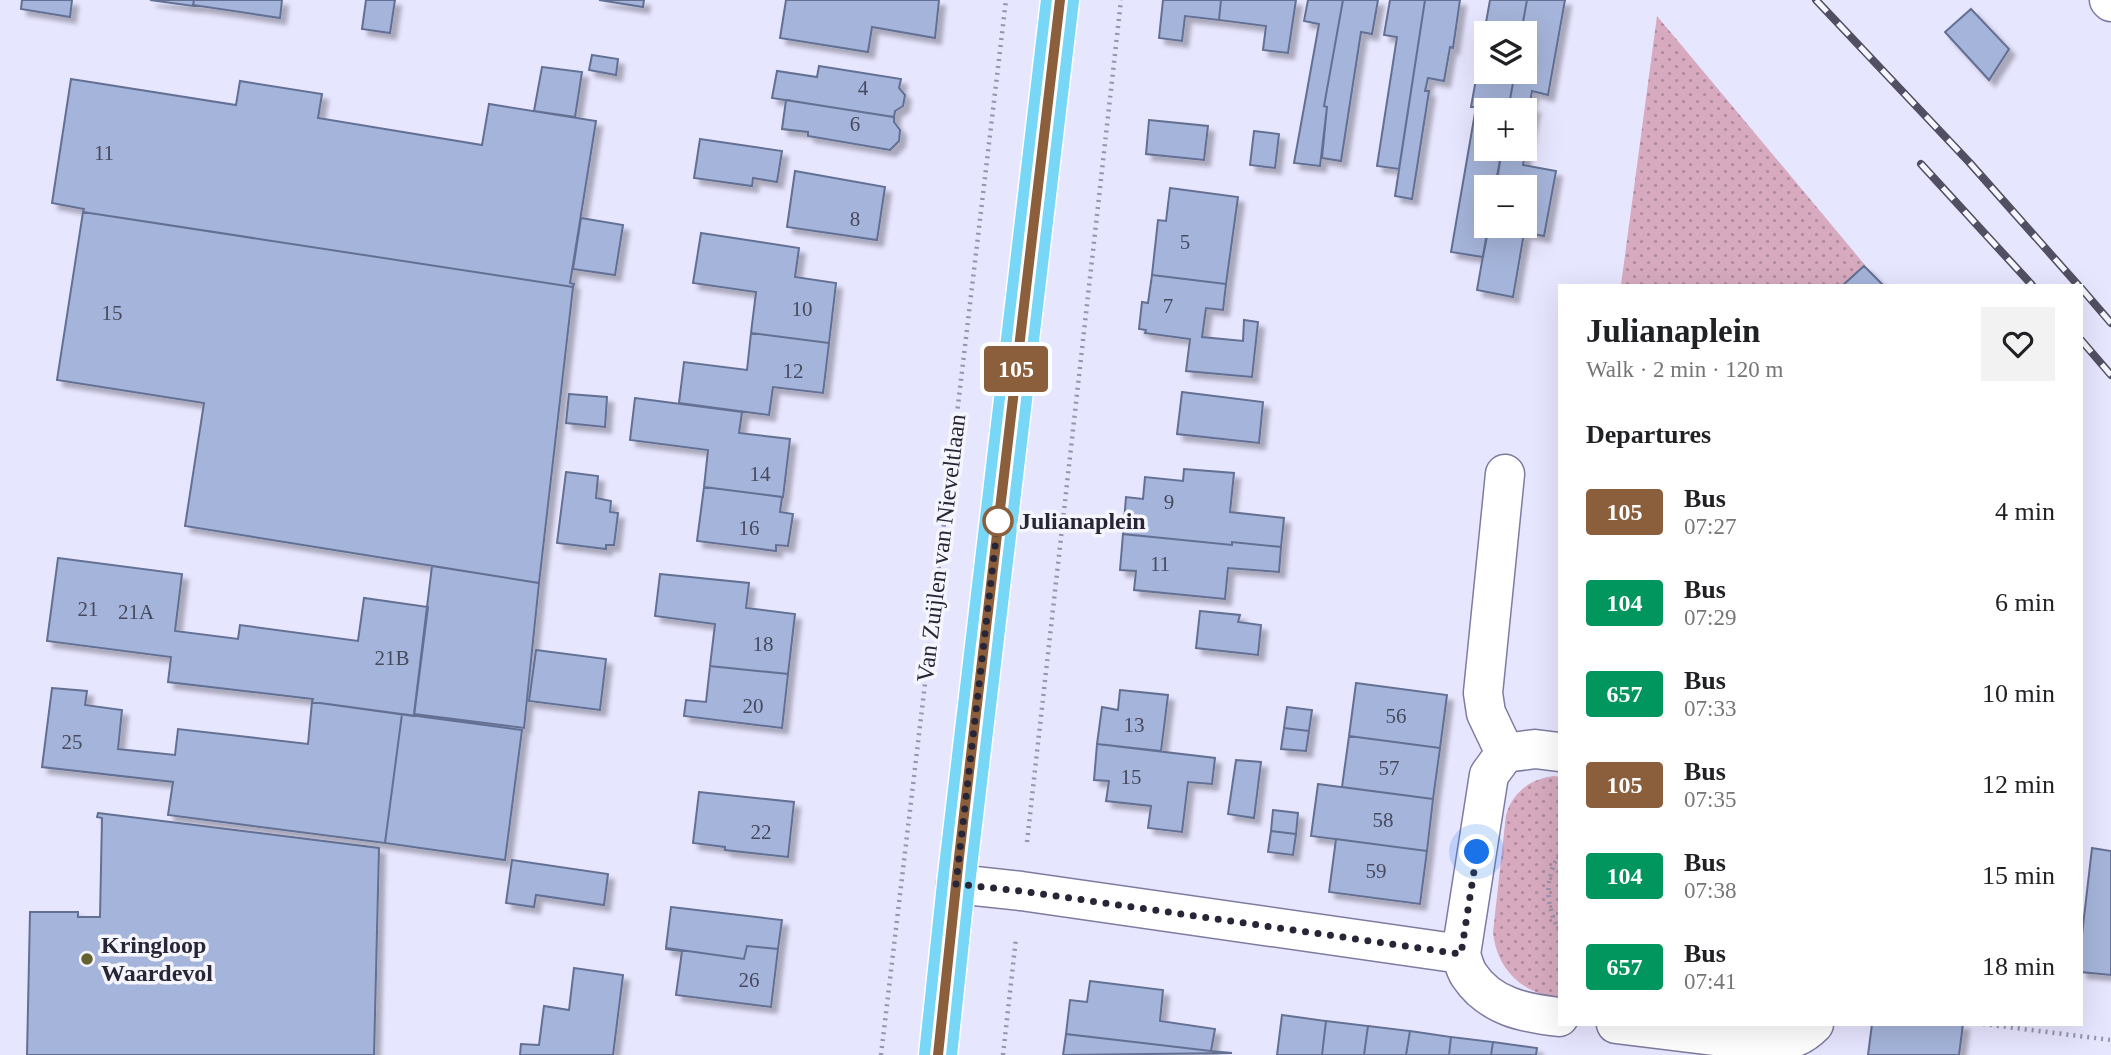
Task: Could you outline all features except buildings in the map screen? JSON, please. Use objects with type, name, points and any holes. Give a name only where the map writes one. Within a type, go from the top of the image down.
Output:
[{"type":"main road","points":[[938,1055],[1060,0]]},
{"type":"street","points":[[1504,753],[1486,713],[1483,693],[1505,474]]},
{"type":"street","points":[[1558,752],[1535,749],[1504,753],[1489,775],[1461,954],[1469,975],[1493,1000],[1523,1012],[1558,1017]]},
{"type":"street","points":[[956,884],[1461,954]]},
{"type":"street","points":[[1632,1026],[1764,1042],[1786,1042],[1804,1034],[1812,1026]]},
{"type":"path","name":"Van Zuijlen van Nieveltlaan","points":[[881,1055],[1006,0]]},
{"type":"path","points":[[1003,1055],[1121,0]]},
{"type":"path","points":[[1558,857],[1553,865],[1548,892],[1549,906],[1558,928]]},
{"type":"path","points":[[1999,1026],[2111,1040]]},
{"type":"shaded area","points":[[1657,16],[1865,265],[1845,284],[1621,284]]},
{"type":"shaded area","points":[[1558,777],[1558,998],[1534,991],[1514,977],[1500,958],[1493,932],[1506,815],[1518,793],[1538,780]]},
{"type":"railway","points":[[1816,0],[1969,162],[2077,284]]},
{"type":"railway","points":[[1921,164],[2031,284]]},
{"type":"railway","points":[[2083,290],[2111,323]]},
{"type":"railway","points":[[2083,342],[2111,375]]},
{"type":"bus line","name":"105","points":[[938,1055],[1060,0]]},
{"type":"place","name":"Julianaplein","points":[[998,521]]},
{"type":"place","name":"Kringloop Waardevol","points":[[87,959]]},
{"type":"route","points":[[998,521],[956,884],[1461,954],[1477,852]]}]
